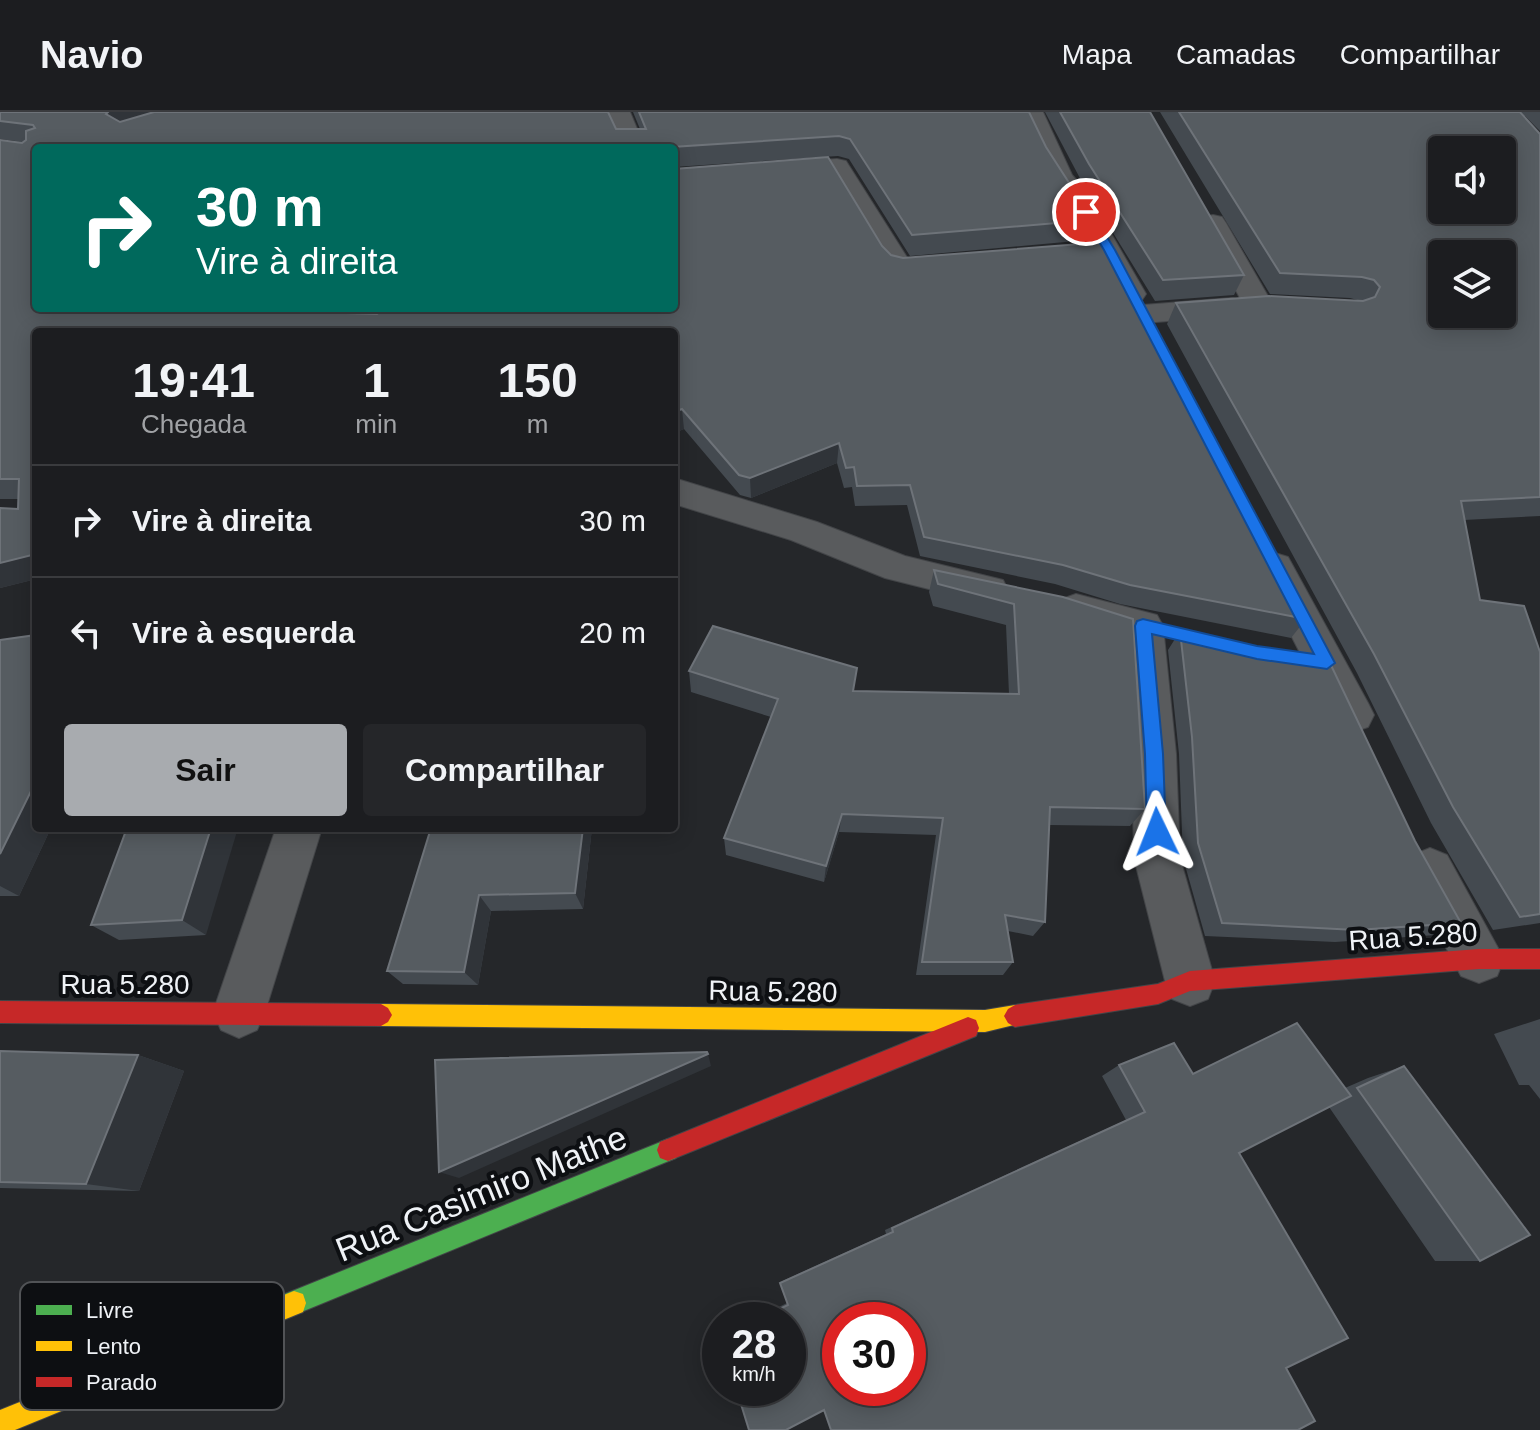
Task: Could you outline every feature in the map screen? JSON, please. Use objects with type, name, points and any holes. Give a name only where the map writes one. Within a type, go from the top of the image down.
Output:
[{"type":"street","points":[[618,112],[631,144]]},
{"type":"street","points":[[1031,112],[1061,178],[1074,192],[1094,252],[1150,327],[1258,305],[1289,307]]},
{"type":"street","points":[[678,178],[837,166],[892,259],[901,268],[971,263]]},
{"type":"street","points":[[1199,200],[1258,305]]},
{"type":"street","points":[[678,492],[804,531],[898,568],[1186,636]]},
{"type":"street","points":[[1260,539],[1366,742]]},
{"type":"street","points":[[1143,626],[1154,754],[1157,858],[1190,981]]},
{"type":"street","points":[[1285,656],[1327,663]]},
{"type":"street","points":[[239,1012],[298,832]]},
{"type":"street","points":[[1412,839],[1479,959]]},
{"type":"street","name":"Rua 5.280","points":[[0,1012],[985,1021],[1158,994],[1190,981],[1479,959],[1540,959]]},
{"type":"street","name":"Rua Casimiro Mathe","points":[[284,1307],[985,1021]]},
{"type":"street","name":"Rua Casimiro Mathe","points":[[0,1423],[32,1410]]},
{"type":"building","points":[[0,112],[108,112],[106,114],[120,122],[154,112],[608,112],[616,129],[646,129],[639,112],[1029,112],[1046,147],[1093,220],[912,235],[850,139],[839,136],[678,147],[678,144],[32,144],[32,312],[678,312],[678,169],[828,157],[882,246],[891,255],[903,258],[1106,242],[1306,619],[1130,585],[1063,565],[924,537],[910,485],[857,486],[854,467],[846,468],[839,443],[750,478],[739,475],[682,409],[678,410],[678,328],[32,328],[32,555],[0,563],[0,508],[18,509],[19,479],[0,479],[0,140],[22,143],[26,140],[26,131],[35,128],[33,125],[0,121]]},
{"type":"building","points":[[1060,112],[1150,112],[1244,275],[1163,280],[1089,164]]},
{"type":"building","points":[[1179,112],[1520,112],[1540,134],[1540,497],[1461,501],[1480,600],[1524,606],[1540,652],[1540,914],[1520,917],[1453,807],[1374,654],[1176,303],[1269,296],[1363,301],[1375,297],[1380,287],[1374,280],[1280,273]]},
{"type":"building","points":[[934,570],[1063,597],[1133,619],[1145,809],[1050,807],[1045,922],[1005,915],[1013,962],[922,962],[943,818],[842,814],[826,866],[724,838],[778,699],[689,671],[713,626],[857,668],[853,691],[1019,694],[1014,604],[938,584]]},
{"type":"building","points":[[1180,631],[1271,652],[1329,661],[1415,841],[1461,923],[1356,930],[1222,923],[1198,843],[1192,737]]},
{"type":"building","points":[[32,636],[32,789],[0,854],[0,640]]},
{"type":"building","points":[[126,832],[210,832],[182,920],[91,925]]},
{"type":"building","points":[[430,832],[583,832],[575,893],[479,895],[464,972],[387,971]]},
{"type":"building","points":[[1297,1023],[1351,1096],[1239,1153],[1348,1338],[1286,1368],[1315,1421],[1298,1430],[831,1430],[824,1410],[786,1430],[749,1430],[742,1406],[806,1406],[806,1302],[787,1302],[780,1283],[1145,1112],[1119,1065],[1174,1043],[1193,1074]]},
{"type":"building","points":[[0,1051],[138,1055],[86,1184],[0,1182]]},
{"type":"building","points":[[708,1054],[439,1172],[435,1060]]},
{"type":"building","points":[[1404,1066],[1530,1235],[1480,1261],[1357,1088]]},
{"type":"traffic: fast","points":[[294,1303],[668,1150]]},
{"type":"traffic: slow","points":[[381,1015],[985,1021],[1015,1016]]},
{"type":"traffic: slow","points":[[284,1307],[294,1303]]},
{"type":"traffic: slow","points":[[0,1423],[32,1410]]},
{"type":"traffic: jam","points":[[1015,1016],[1158,994],[1190,981],[1479,959],[1540,959]]},
{"type":"traffic: jam","points":[[0,1012],[381,1015]]},
{"type":"traffic: jam","points":[[668,1150],[968,1028]]},
{"type":"route","points":[[1086,212],[1110,250],[1327,663],[1257,652],[1143,626],[1157,832]]}]
